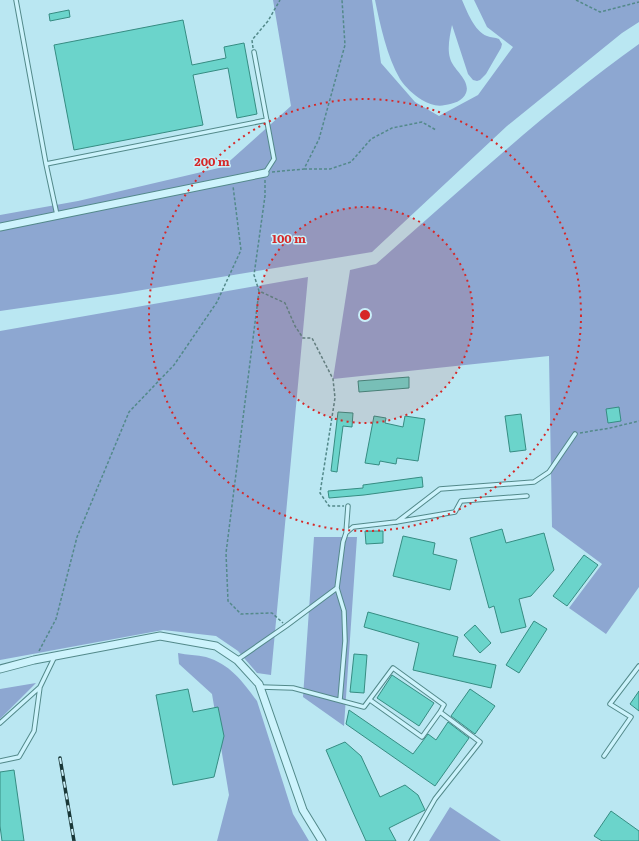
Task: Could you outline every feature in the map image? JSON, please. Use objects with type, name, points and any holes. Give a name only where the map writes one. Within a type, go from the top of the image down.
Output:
[{"type":"street","points":[[0,227],[265,173]]},
{"type":"street","points":[[0,668],[160,636],[216,646],[237,660],[259,684],[304,810],[322,841]]},
{"type":"lane","points":[[16,0],[57,216]]},
{"type":"lane","points":[[254,52],[274,159],[265,173]]},
{"type":"lane","points":[[46,164],[267,120]]},
{"type":"lane","points":[[396,522],[440,489],[534,482],[549,472],[575,434]]},
{"type":"lane","points":[[346,533],[353,527],[396,522],[455,512],[461,501],[528,496]]},
{"type":"lane","points":[[340,700],[345,641],[344,611],[337,588],[343,542],[346,533],[348,506]]},
{"type":"lane","points":[[237,660],[337,588]]},
{"type":"lane","points":[[0,761],[19,757],[34,732],[40,687],[55,656]]},
{"type":"lane","points":[[604,756],[631,717],[610,704],[639,666]]},
{"type":"lane","points":[[260,688],[293,688],[364,707],[393,668],[444,705],[422,737],[370,700]]},
{"type":"lane","points":[[0,724],[40,687]]},
{"type":"lane","points":[[411,841],[435,799],[480,742],[440,712]]},
{"type":"path","points":[[254,52],[252,40],[268,21],[280,0]]},
{"type":"path","points":[[304,169],[319,138],[345,45],[342,0]]},
{"type":"path","points":[[576,0],[600,12],[639,2]]},
{"type":"path","points":[[286,626],[272,613],[241,614],[228,600],[226,553],[259,291],[254,275],[265,196],[265,173],[304,169],[330,169],[351,162],[371,139],[392,128],[422,122],[436,130]]},
{"type":"path","points":[[34,660],[56,619],[77,537],[129,412],[174,365],[200,328],[217,302],[241,250],[232,180]]},
{"type":"path","points":[[259,291],[284,303],[295,326],[303,338],[312,338],[333,379],[334,398],[320,493],[329,506],[348,506]]},
{"type":"path","points":[[575,434],[639,421]]},
{"type":"shaded area","points":[[273,0],[372,0],[381,63],[415,102],[439,116],[478,95],[513,47],[487,27],[474,0],[639,0],[639,22],[622,33],[507,126],[372,252],[118,294],[0,311],[0,215],[78,201],[223,167],[291,106]]},
{"type":"shaded area","points":[[375,0],[462,0],[478,30],[487,36],[499,39],[502,44],[501,48],[486,74],[480,80],[473,80],[468,74],[452,25],[449,42],[449,54],[452,62],[464,79],[467,88],[466,93],[460,100],[451,104],[439,106],[430,104],[422,100],[404,85],[395,70],[382,30]]},
{"type":"shaded area","points":[[639,44],[639,587],[606,634],[569,608],[602,564],[552,527],[549,356],[333,379],[350,270],[376,264],[538,123],[605,69]]},
{"type":"shaded area","points":[[308,277],[271,675],[257,673],[238,651],[216,636],[163,630],[0,660],[0,331]]},
{"type":"shaded area","points":[[314,537],[357,537],[344,726],[303,697]]},
{"type":"shaded area","points":[[178,653],[206,657],[222,664],[235,674],[257,701],[293,814],[309,841],[217,841],[229,795],[212,694],[179,664]]},
{"type":"shaded area","points":[[36,683],[0,719],[0,689]]},
{"type":"shaded area","points":[[450,807],[501,841],[429,841]]},
{"type":"building","points":[[69,10],[70,17],[50,21],[49,14]]},
{"type":"building","points":[[183,20],[192,65],[226,58],[224,47],[244,43],[257,114],[237,118],[228,68],[193,75],[203,125],[74,150],[54,45]]},
{"type":"building","points":[[409,377],[409,388],[359,392],[358,381]]},
{"type":"building","points":[[619,407],[621,421],[608,423],[606,409]]},
{"type":"building","points":[[338,412],[353,413],[352,427],[343,426],[337,472],[331,471]]},
{"type":"building","points":[[521,414],[526,450],[510,452],[505,416]]},
{"type":"building","points":[[374,416],[386,418],[385,423],[403,427],[405,416],[425,419],[418,461],[397,458],[396,464],[380,461],[379,465],[365,463]]},
{"type":"building","points":[[422,477],[423,487],[329,498],[328,491],[363,488],[363,485]]},
{"type":"building","points":[[502,529],[506,543],[544,533],[554,570],[531,596],[519,599],[526,627],[501,633],[494,606],[489,608],[470,538]]},
{"type":"building","points":[[365,531],[383,531],[383,543],[366,544]]},
{"type":"building","points":[[403,536],[435,543],[433,554],[457,560],[450,590],[393,576]]},
{"type":"building","points":[[584,555],[598,565],[567,606],[553,596]]},
{"type":"building","points":[[368,612],[458,637],[453,656],[496,665],[491,688],[413,670],[419,643],[364,627]]},
{"type":"building","points":[[534,621],[547,629],[519,673],[506,665]]},
{"type":"building","points":[[475,625],[491,643],[480,653],[464,635]]},
{"type":"building","points":[[354,654],[367,655],[364,693],[350,692]]},
{"type":"building","points":[[392,675],[434,703],[419,726],[377,698]]},
{"type":"building","points":[[188,689],[193,712],[218,707],[224,736],[214,777],[173,785],[156,695]]},
{"type":"building","points":[[470,689],[495,706],[475,734],[451,716]]},
{"type":"building","points":[[639,691],[639,711],[630,704]]},
{"type":"building","points":[[349,710],[413,754],[428,734],[436,740],[448,722],[469,738],[435,786],[346,724]]},
{"type":"building","points":[[345,742],[361,756],[380,797],[405,785],[418,795],[425,810],[389,828],[396,841],[366,841],[326,750]]},
{"type":"building","points":[[14,770],[24,841],[2,841],[0,826],[0,772]]},
{"type":"building","points":[[611,811],[639,831],[639,841],[602,841],[594,836]]},
{"type":"railway","points":[[60,758],[74,841]]}]
